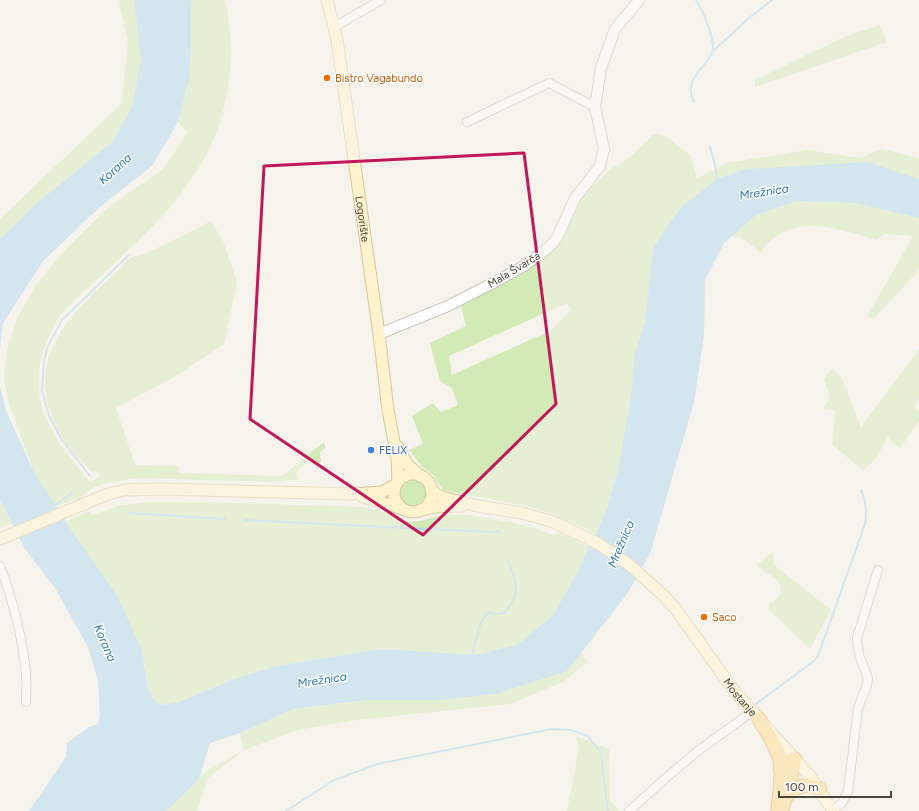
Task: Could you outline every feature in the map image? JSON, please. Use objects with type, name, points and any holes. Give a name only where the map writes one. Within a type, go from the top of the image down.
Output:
[{"type":"highway","points":[[755,716],[776,750],[780,769],[778,811]]},
{"type":"highway","points":[[780,769],[785,763],[795,759]]},
{"type":"highway","points":[[782,811],[795,759]]},
{"type":"highway","points":[[786,797],[800,786],[808,785],[820,789]]},
{"type":"main road","name":"Logorište","points":[[327,0],[334,27],[379,334],[388,410],[397,464],[397,484]]},
{"type":"main road","name":"Logorište","points":[[394,440],[407,464],[420,476]]},
{"type":"main road","points":[[1,538],[115,492],[138,489],[352,494],[382,492],[397,484],[402,478],[408,475],[420,476],[429,483],[431,489],[431,500],[420,511]]},
{"type":"main road","points":[[397,484],[394,497],[400,508]]},
{"type":"main road","points":[[431,489],[442,497],[478,506]]},
{"type":"main road","points":[[352,494],[409,512],[435,507],[478,506]]},
{"type":"main road","name":"Mostanje","points":[[478,506],[522,513],[554,522],[586,536],[632,567],[675,608],[735,692],[812,779],[820,789],[832,810]]},
{"type":"street","points":[[334,27],[381,0]]},
{"type":"street","name":"Mala Švarča","points":[[379,334],[448,306],[524,266],[549,247],[562,229],[575,198],[600,166],[604,149],[595,107],[601,68],[615,29],[639,0]]},
{"type":"street","points":[[467,122],[550,83],[595,107]]},
{"type":"street","points":[[0,566],[8,587],[22,648],[26,675],[26,702]]},
{"type":"street","points":[[832,810],[842,803],[848,791],[858,708],[867,685],[868,678],[859,656],[857,638],[878,570]]},
{"type":"street","points":[[630,811],[666,777],[694,755],[755,716]]},
{"type":"highlighted area","points":[[524,153],[556,404],[423,535],[250,419],[264,166]]},
{"type":"green space","points":[[119,0],[134,0],[141,60],[131,109],[112,142],[38,202],[0,239],[0,219],[122,103],[128,43]]},
{"type":"green space","points":[[190,0],[225,0],[230,37],[230,75],[223,112],[217,130],[206,156],[168,210],[61,314],[45,345],[40,363],[38,382],[41,404],[45,417],[58,440],[90,482],[100,476],[96,470],[92,472],[69,446],[61,435],[49,409],[45,390],[46,372],[50,355],[57,338],[80,307],[129,259],[134,256],[147,253],[211,221],[223,241],[237,282],[224,344],[174,377],[116,408],[135,465],[179,466],[179,473],[282,476],[324,442],[325,448],[320,452],[321,462],[315,466],[310,460],[296,472],[298,479],[274,482],[142,478],[130,479],[96,487],[88,491],[79,500],[75,499],[57,507],[33,470],[8,400],[4,377],[7,351],[16,320],[35,286],[66,249],[109,207],[163,169],[188,132],[178,122],[189,80],[191,46]]},
{"type":"green space","points":[[880,25],[887,42],[755,87],[755,80],[844,37]]},
{"type":"green space","points":[[659,134],[665,136],[691,156],[697,178],[727,163],[808,150],[860,158],[881,149],[919,158],[919,179],[868,162],[653,248],[645,322],[635,353],[630,403],[618,469],[607,508],[596,534],[583,527],[559,518],[559,516],[530,507],[443,490],[432,474],[423,468],[409,450],[423,444],[412,416],[433,403],[441,412],[458,405],[452,388],[440,381],[430,343],[466,326],[461,305],[526,270],[553,250],[563,239],[582,198],[602,177],[614,167],[629,158],[653,135]],"holes":[[[567,303],[571,310],[550,331],[452,375],[449,356]]]},
{"type":"green space","points":[[796,201],[855,203],[919,218],[919,270],[874,319],[867,317],[913,236],[884,234],[877,240],[839,229],[812,226],[799,227],[787,230],[775,237],[765,246],[761,253],[741,237],[731,237],[756,215]]},
{"type":"green space","points":[[919,349],[919,398],[914,408],[919,411],[919,421],[901,447],[893,444],[888,436],[877,457],[863,471],[833,445],[835,410],[823,409],[830,398],[824,379],[832,368],[842,378],[861,427]]},
{"type":"green space","points":[[413,478],[423,483],[428,493],[423,503],[413,508],[403,503],[398,493],[403,483]]},
{"type":"green space","points":[[0,501],[12,524],[0,527]]},
{"type":"green space","points":[[151,502],[363,507],[392,514],[407,522],[420,521],[443,515],[470,515],[520,524],[555,535],[557,531],[588,547],[581,566],[553,615],[517,645],[475,655],[381,649],[276,666],[234,679],[179,702],[161,705],[152,698],[148,687],[145,664],[78,540],[66,521],[89,511],[92,515],[122,505]]},
{"type":"green space","points":[[773,551],[774,565],[831,610],[810,649],[768,609],[770,603],[779,597],[781,587],[775,578],[757,565]]},
{"type":"green space","points":[[581,652],[587,662],[565,681],[510,704],[356,720],[298,730],[244,750],[240,733],[293,709],[366,700],[438,700],[566,671]]},
{"type":"green space","points":[[576,736],[609,749],[610,800],[619,811],[567,811],[579,749]]},
{"type":"green space","points":[[244,750],[208,778],[197,811],[165,811],[206,772]]},
{"type":"water","name":"Korana","points":[[134,0],[190,0],[191,2],[189,80],[178,122],[152,166],[102,205],[43,261],[3,323],[0,348],[0,239],[38,202],[112,142],[131,109],[141,60]]},
{"type":"water","points":[[868,162],[919,179],[919,218],[855,203],[796,201],[756,215],[724,243],[705,280],[704,335],[694,402],[650,554],[627,594],[567,671],[496,694],[438,700],[366,700],[293,709],[240,733],[210,743],[199,779],[165,811],[29,811],[66,757],[67,743],[89,727],[98,724],[100,716],[98,680],[88,647],[55,588],[25,549],[0,500],[0,386],[6,411],[33,470],[78,540],[117,595],[142,651],[148,687],[152,698],[161,705],[179,702],[234,679],[276,666],[381,649],[475,655],[517,645],[553,615],[581,566],[588,547],[596,534],[607,508],[618,469],[630,403],[635,353],[645,322],[653,248],[681,207],[717,179],[747,169]]},
{"type":"waterway","points":[[694,102],[691,85],[696,75],[709,59],[713,50],[712,38],[708,24],[696,0]]},
{"type":"waterway","points":[[713,51],[748,19],[772,0]]},
{"type":"waterway","points":[[710,147],[717,179]]},
{"type":"waterway","points":[[90,476],[62,440],[49,416],[42,391],[44,361],[48,346],[62,320],[129,255]]},
{"type":"waterway","points":[[756,704],[814,661],[818,656],[865,524],[866,507],[861,490]]},
{"type":"waterway","points":[[53,507],[72,493]]},
{"type":"waterway","points":[[128,513],[225,519]]},
{"type":"waterway","points":[[245,520],[490,532],[499,531],[500,533]]},
{"type":"waterway","points":[[472,657],[482,621],[490,612],[496,614],[504,613],[510,606],[513,599],[516,588],[508,560]]},
{"type":"waterway","points":[[286,811],[334,780],[378,764],[552,729],[571,730],[588,736],[601,753],[608,811]]},
{"type":"place","name":"Bistro Vagabundo","points":[[327,78]]},
{"type":"place","name":"FELIX","points":[[371,450]]},
{"type":"place","name":"Saco","points":[[704,617]]},
{"type":"water label","name":"Mrežnica","points":[[764,192]]},
{"type":"water label","name":"Mrežnica","points":[[621,544]]},
{"type":"water label","name":"Mrežnica","points":[[322,680]]}]
